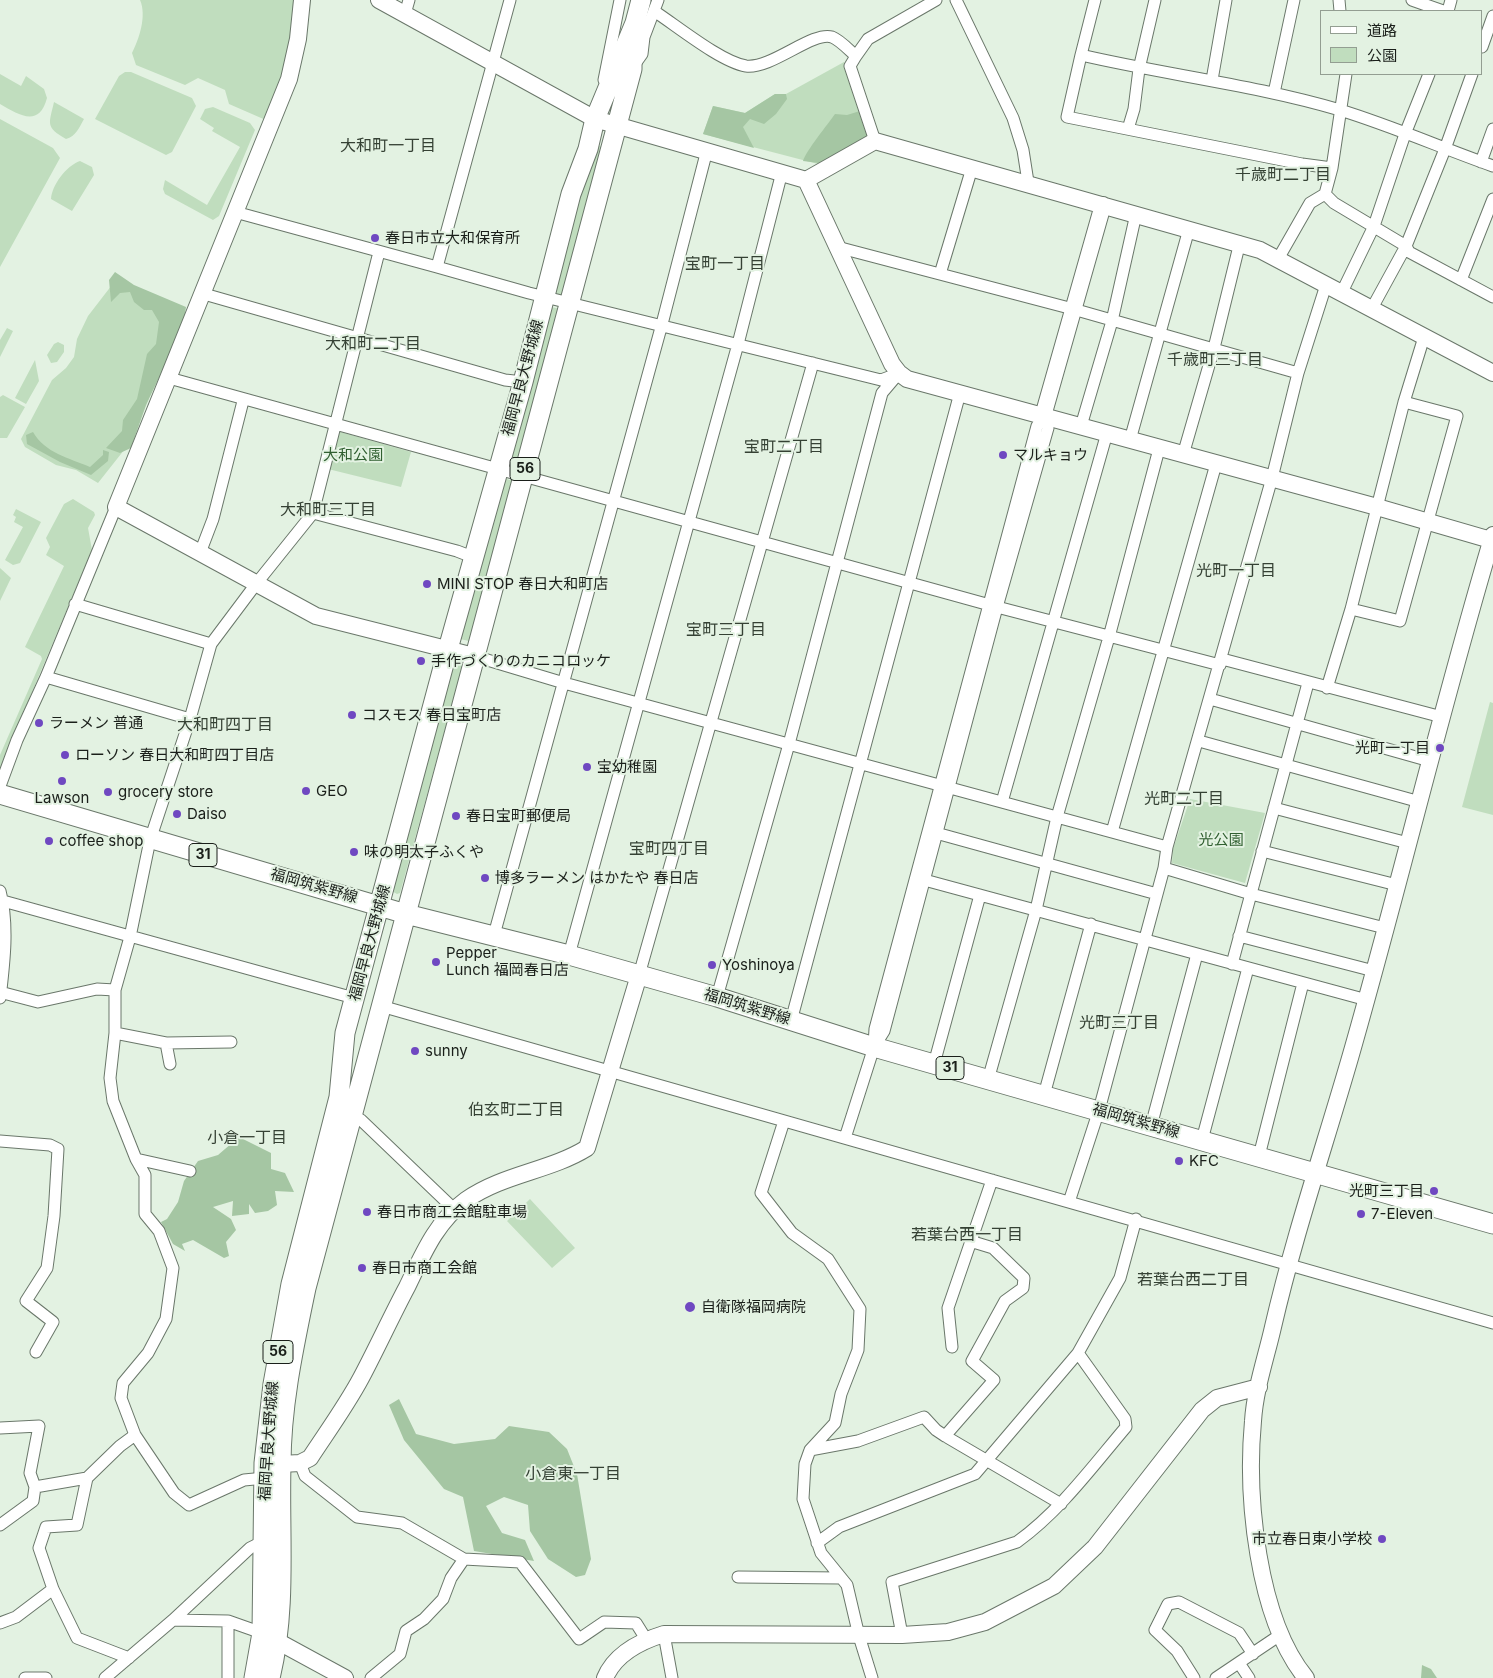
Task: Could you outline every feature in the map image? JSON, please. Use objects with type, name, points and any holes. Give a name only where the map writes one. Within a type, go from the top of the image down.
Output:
[{"type":"main road","name":"福岡早良大野城線","points":[[270,1678],[264,1542],[264,1478],[273,1384],[282,1326],[339,1097],[345,1033],[448,649],[523,382],[571,194],[588,149],[596,119],[635,23],[651,4]]},
{"type":"main road","name":"福岡早良大野城線","points":[[254,1678],[269,1636],[282,1564],[280,1464],[291,1361],[302,1306],[351,1115],[571,302],[632,69],[635,23]]},
{"type":"main road","name":"福岡筑紫野線","points":[[0,794],[150,840],[406,914],[569,955],[717,997],[790,1021],[988,1080],[1317,1172],[1493,1224]]},
{"type":"street","points":[[0,786],[17,740],[46,677],[204,294],[289,79],[298,39],[302,0]]},
{"type":"street","points":[[379,0],[407,7],[493,63],[596,119],[806,180],[892,364],[899,374],[907,379],[1159,449],[1492,537],[1367,1000],[1288,1265],[1253,1417],[1250,1467],[1257,1541],[1269,1602],[1280,1635],[1296,1666],[1306,1678]]},
{"type":"street","points":[[437,267],[510,0]]},
{"type":"street","points":[[596,119],[620,0]]},
{"type":"street","points":[[875,141],[850,66],[868,39],[936,0]]},
{"type":"street","points":[[956,0],[1013,118],[1023,150],[1028,182]]},
{"type":"street","points":[[1095,0],[1068,117],[1273,159],[1332,168]]},
{"type":"street","points":[[1128,128],[1134,109],[1140,69],[1155,0]]},
{"type":"street","points":[[1212,80],[1226,0]]},
{"type":"street","points":[[1274,93],[1294,0]]},
{"type":"street","points":[[1412,0],[1440,10]]},
{"type":"street","points":[[632,69],[642,54],[651,4],[728,60],[747,66],[767,62],[820,37],[833,37],[856,56]]},
{"type":"street","points":[[1483,44],[1493,16]]},
{"type":"street","points":[[1081,55],[1140,69],[1212,80],[1274,93],[1341,111],[1493,166]]},
{"type":"street","points":[[1278,259],[1310,203],[1325,194],[1332,168],[1346,75]]},
{"type":"street","points":[[1341,294],[1374,226],[1405,134],[1429,75]]},
{"type":"street","points":[[1371,310],[1406,246],[1445,149],[1472,75]]},
{"type":"street","points":[[1481,162],[1493,129]]},
{"type":"street","points":[[806,180],[875,141],[1028,182],[1103,205],[1240,242],[1278,259],[1493,373]]},
{"type":"street","points":[[494,935],[614,501],[707,150]]},
{"type":"street","points":[[940,274],[972,168]]},
{"type":"street","points":[[569,955],[640,704],[738,344],[782,172]]},
{"type":"street","points":[[1325,194],[1334,203],[1406,246],[1409,252],[1493,297]]},
{"type":"street","points":[[1461,280],[1493,200]]},
{"type":"street","points":[[845,1138],[874,1046],[884,1031],[944,786],[993,606],[1048,428],[1043,416],[1103,205]]},
{"type":"street","points":[[235,212],[545,297],[649,323],[662,324],[881,380],[899,374]]},
{"type":"street","points":[[1081,426],[1112,321],[1136,214]]},
{"type":"street","points":[[1130,440],[1189,229]]},
{"type":"street","points":[[1183,455],[1214,348],[1240,242]]},
{"type":"street","points":[[837,247],[1073,309],[1298,373]]},
{"type":"street","points":[[282,1444],[270,1472],[264,1478],[244,1480],[190,1505],[174,1493],[135,1435],[121,1398],[123,1383],[148,1354],[166,1319],[173,1268],[159,1230],[145,1214],[145,1175],[136,1159],[113,1101],[110,1078],[115,1033],[114,990],[130,937],[150,840],[190,719],[211,644],[313,513],[334,425],[380,252]]},
{"type":"street","points":[[1069,1202],[1099,1110],[1164,868],[1167,847],[1199,741],[1272,478],[1298,373],[1326,285]]},
{"type":"street","points":[[204,294],[357,336],[505,380],[523,382]]},
{"type":"street","points":[[1327,688],[1351,609],[1404,402],[1424,337]]},
{"type":"street","points":[[280,1464],[300,1463],[310,1458],[360,1380],[429,1242],[445,1218],[491,1186],[568,1160],[588,1148],[712,724],[813,363]]},
{"type":"street","points":[[717,997],[789,744],[882,393],[899,374]]},
{"type":"street","points":[[169,378],[243,401],[523,476],[689,523],[763,540],[838,563],[1164,652],[1221,662],[1442,717]]},
{"type":"street","points":[[790,1021],[911,582],[960,393]]},
{"type":"street","points":[[200,553],[213,519],[243,401]]},
{"type":"street","points":[[1351,609],[1400,621],[1457,416],[1404,402]]},
{"type":"street","points":[[1002,802],[1107,433]]},
{"type":"street","points":[[988,1080],[1036,910],[1048,864],[1057,817],[1109,637],[1159,449]]},
{"type":"street","points":[[1112,832],[1216,464]]},
{"type":"street","points":[[116,507],[316,616],[474,656],[712,724],[1167,847]]},
{"type":"street","points":[[313,513],[457,551],[475,558]]},
{"type":"street","points":[[75,604],[211,644]]},
{"type":"street","points":[[46,677],[190,719]]},
{"type":"street","points":[[1232,964],[1308,683]]},
{"type":"street","points":[[1210,699],[1430,761]]},
{"type":"street","points":[[1199,741],[1420,802]]},
{"type":"street","points":[[920,879],[936,833],[944,786]]},
{"type":"street","points":[[1274,808],[1408,843]]},
{"type":"street","points":[[936,833],[1157,894]]},
{"type":"street","points":[[1262,851],[1397,885]]},
{"type":"street","points":[[1164,868],[1251,894],[1385,928]]},
{"type":"street","points":[[920,879],[1144,938],[1367,1000]]},
{"type":"street","points":[[114,990],[98,989],[38,1002],[0,994],[5,954],[1,894],[130,937],[354,998]]},
{"type":"street","points":[[934,1064],[980,895]]},
{"type":"street","points":[[1044,1095],[1091,924]]},
{"type":"street","points":[[1239,936],[1374,971]]},
{"type":"street","points":[[1151,1126],[1197,954]]},
{"type":"street","points":[[1202,1140],[1248,968]]},
{"type":"street","points":[[1259,1156],[1303,983]]},
{"type":"street","points":[[381,1006],[1069,1202],[1136,1219],[1288,1265],[1493,1323]]},
{"type":"street","points":[[115,1033],[166,1044],[231,1042]]},
{"type":"street","points":[[166,1044],[170,1064]]},
{"type":"street","points":[[339,1097],[351,1115],[361,1120],[455,1210]]},
{"type":"street","points":[[331,1130],[341,1120],[351,1115]]},
{"type":"street","points":[[784,1120],[761,1193],[792,1233],[828,1259],[860,1309],[858,1350],[841,1394],[835,1423],[810,1450],[805,1464],[803,1499],[821,1553],[847,1585],[859,1636],[872,1678]]},
{"type":"street","points":[[0,1141],[50,1145],[58,1149],[54,1216],[47,1268],[26,1301],[53,1322],[36,1352]]},
{"type":"street","points":[[136,1159],[190,1171]]},
{"type":"street","points":[[952,1347],[948,1308],[992,1180]]},
{"type":"street","points":[[817,1543],[839,1527],[975,1474],[1078,1353],[1120,1278],[1136,1219]]},
{"type":"street","points":[[945,1436],[994,1380],[972,1362],[1006,1301],[1023,1288],[1024,1278],[993,1248],[970,1240]]},
{"type":"street","points":[[902,1635],[892,1582],[1017,1542],[1035,1530],[1061,1504],[1126,1427],[1125,1419],[1078,1353]]},
{"type":"street","points":[[605,1678],[608,1671],[625,1653],[646,1639],[664,1634],[902,1635],[948,1632],[985,1622],[1054,1586],[1095,1547],[1202,1410],[1217,1398],[1259,1387]]},
{"type":"street","points":[[810,1450],[858,1441],[924,1417],[936,1430],[945,1436],[1061,1504]]},
{"type":"street","points":[[0,1428],[39,1426],[30,1473],[35,1487],[33,1501],[3,1518]]},
{"type":"street","points":[[129,1658],[77,1638],[53,1590],[39,1548],[46,1527],[76,1525],[87,1478],[120,1446],[135,1435]]},
{"type":"street","points":[[300,1463],[305,1476],[357,1517],[402,1523],[464,1559],[520,1562],[579,1639],[604,1622],[636,1623],[646,1639]]},
{"type":"street","points":[[35,1487],[87,1478]]},
{"type":"street","points":[[105,1678],[174,1620],[250,1548],[264,1542],[272,1535],[281,1511]]},
{"type":"street","points":[[371,1678],[400,1654],[406,1631],[424,1619],[443,1599],[451,1578],[464,1559]]},
{"type":"street","points":[[738,1577],[841,1578]]},
{"type":"street","points":[[0,1624],[16,1617],[53,1590]]},
{"type":"street","points":[[1194,1678],[1177,1651],[1155,1630],[1168,1604],[1178,1602],[1239,1634],[1253,1654]]},
{"type":"street","points":[[174,1620],[228,1621],[269,1636],[345,1678]]},
{"type":"street","points":[[228,1621],[228,1678]]},
{"type":"street","points":[[664,1634],[672,1678]]},
{"type":"street","points":[[1216,1678],[1280,1635]]},
{"type":"street","points":[[1239,1663],[1249,1678]]},
{"type":"street","points":[[25,1678],[46,1678]]},
{"type":"green space","points":[[140,0],[297,0],[294,35],[268,121],[229,104],[225,90],[198,78],[185,85],[136,65],[132,53],[142,20],[143,13]]},
{"type":"green space","points":[[844,62],[868,134],[866,139],[818,164],[703,134],[713,106],[745,113],[775,94],[786,94]]},
{"type":"green space","points":[[125,72],[131,72],[192,98],[196,106],[172,152],[166,155],[95,119],[119,76]]},
{"type":"green space","points":[[0,74],[21,86],[26,76],[44,89],[47,98],[39,113],[34,116],[21,115],[0,104]]},
{"type":"green space","points":[[775,94],[786,94],[787,99],[776,114],[764,124],[750,119],[743,127],[754,148],[703,134],[713,106],[745,113]]},
{"type":"green space","points":[[54,102],[84,119],[75,134],[69,138],[66,139],[55,131],[50,124]]},
{"type":"green space","points":[[213,107],[250,123],[255,130],[219,216],[213,220],[165,194],[163,189],[165,180],[207,205],[240,147],[212,131],[214,128],[200,119],[205,109]]},
{"type":"green space","points":[[860,111],[868,134],[866,139],[819,163],[803,161],[835,114],[847,115]]},
{"type":"green space","points":[[0,119],[53,148],[60,158],[0,267]]},
{"type":"green space","points":[[598,145],[603,148],[564,298],[554,296],[578,198]]},
{"type":"green space","points":[[80,161],[92,167],[94,175],[72,211],[51,199],[57,182],[70,167]]},
{"type":"green space","points":[[115,272],[134,285],[186,307],[183,327],[146,405],[131,448],[120,453],[106,448],[122,431],[123,420],[137,399],[147,354],[156,344],[159,322],[152,310],[144,310],[134,302],[130,292],[120,293],[111,302],[109,280]]},
{"type":"green space","points":[[115,281],[184,311],[132,440],[98,483],[76,470],[56,465],[25,447],[21,439],[52,380],[66,368],[74,357],[77,339],[88,316]]},
{"type":"green space","points":[[551,307],[561,309],[516,469],[507,467]]},
{"type":"green space","points":[[7,328],[13,331],[0,357],[0,340]]},
{"type":"green space","points":[[58,342],[64,345],[64,352],[57,362],[51,363],[47,355],[54,344]]},
{"type":"green space","points":[[35,360],[39,381],[26,404],[15,398]]},
{"type":"green space","points":[[3,395],[25,407],[7,438],[0,438],[0,397]]},
{"type":"green space","name":"大和公園","points":[[337,431],[411,452],[401,487],[328,469]]},
{"type":"green space","points":[[33,432],[44,445],[66,458],[90,467],[103,455],[103,450],[109,452],[108,461],[91,475],[60,462],[27,444],[26,435]]},
{"type":"green space","points":[[504,478],[513,481],[469,641],[460,639]]},
{"type":"green space","points":[[73,499],[94,512],[95,515],[88,528],[92,550],[0,768],[0,755],[42,659],[41,656],[25,647],[64,566],[46,555],[50,547],[46,538],[64,504]]},
{"type":"green space","points":[[16,509],[41,522],[20,563],[13,565],[5,560],[23,527],[14,522],[16,517],[13,515]]},
{"type":"green space","points":[[0,568],[11,578],[0,601]]},
{"type":"green space","points":[[454,661],[463,664],[400,893],[397,894],[390,890]]},
{"type":"green space","points":[[1490,702],[1493,703],[1493,815],[1462,807]]},
{"type":"green space","name":"光公園","points":[[1190,799],[1265,813],[1245,883],[1172,863],[1173,849]]},
{"type":"green space","points":[[239,1137],[271,1153],[271,1169],[285,1173],[294,1192],[275,1191],[277,1205],[268,1211],[255,1213],[249,1204],[249,1214],[232,1216],[233,1201],[213,1207],[231,1219],[236,1230],[226,1242],[229,1256],[224,1258],[193,1240],[182,1244],[185,1251],[173,1244],[161,1222],[167,1219],[178,1202],[184,1181],[198,1161],[218,1155]]},
{"type":"green space","points":[[530,1199],[575,1248],[552,1268],[507,1221]]},
{"type":"green space","points":[[399,1399],[416,1434],[454,1444],[495,1439],[509,1426],[549,1432],[567,1449],[577,1474],[591,1559],[585,1575],[576,1577],[548,1559],[530,1531],[528,1505],[504,1497],[486,1506],[502,1533],[525,1540],[534,1561],[474,1551],[463,1497],[444,1489],[404,1440],[389,1405]]},
{"type":"green space","points":[[1422,1665],[1431,1669],[1437,1678],[1421,1678]]},
{"type":"place","name":"春日市立大和保育所","points":[[375,238]]},
{"type":"place","name":"マルキョウ","points":[[1003,455]]},
{"type":"place","name":"MINI STOP 春日大和町店","points":[[427,584]]},
{"type":"place","name":"手作づくりのカニコロッケ","points":[[421,661]]},
{"type":"place","name":"コスモス 春日宝町店","points":[[352,715]]},
{"type":"place","name":"ラーメン 普通","points":[[39,723]]},
{"type":"place","name":"光町一丁目","points":[[1440,748]]},
{"type":"place","name":"ローソン 春日大和町四丁目店","points":[[65,755]]},
{"type":"place","name":"宝幼稚園","points":[[587,767]]},
{"type":"place","name":"Lawson","points":[[62,781]]},
{"type":"place","name":"GEO","points":[[306,791]]},
{"type":"place","name":"grocery store","points":[[108,792]]},
{"type":"place","name":"Daiso","points":[[177,814]]},
{"type":"place","name":"春日宝町郵便局","points":[[456,816]]},
{"type":"place","name":"coffee shop","points":[[49,841]]},
{"type":"place","name":"味の明太子ふくや","points":[[354,852]]},
{"type":"place","name":"博多ラーメン はかたや 春日店","points":[[485,878]]},
{"type":"place","name":"Pepper Lunch 福岡春日店","points":[[436,962]]},
{"type":"place","name":"Yoshinoya","points":[[712,965]]},
{"type":"place","name":"sunny","points":[[415,1051]]},
{"type":"place","name":"KFC","points":[[1179,1161]]},
{"type":"place","name":"光町三丁目","points":[[1434,1191]]},
{"type":"place","name":"春日市商工会館駐車場","points":[[367,1212]]},
{"type":"place","name":"7-Eleven","points":[[1361,1214]]},
{"type":"place","name":"春日市商工会館","points":[[362,1268]]},
{"type":"place","name":"自衛隊福岡病院","points":[[690,1307]]},
{"type":"place","name":"市立春日東小学校","points":[[1382,1539]]},
{"type":"district","name":"大和町一丁目","points":[[388,146]]},
{"type":"district","name":"千歳町二丁目","points":[[1283,175]]},
{"type":"district","name":"宝町一丁目","points":[[725,264]]},
{"type":"district","name":"大和町二丁目","points":[[373,344]]},
{"type":"district","name":"千歳町三丁目","points":[[1215,360]]},
{"type":"district","name":"宝町二丁目","points":[[784,447]]},
{"type":"district","name":"大和町三丁目","points":[[328,510]]},
{"type":"district","name":"光町一丁目","points":[[1236,571]]},
{"type":"district","name":"宝町三丁目","points":[[726,630]]},
{"type":"district","name":"大和町四丁目","points":[[225,725]]},
{"type":"district","name":"光町二丁目","points":[[1184,799]]},
{"type":"district","name":"宝町四丁目","points":[[669,849]]},
{"type":"district","name":"光町三丁目","points":[[1119,1023]]},
{"type":"district","name":"伯玄町二丁目","points":[[516,1110]]},
{"type":"district","name":"小倉一丁目","points":[[247,1138]]},
{"type":"district","name":"若葉台西一丁目","points":[[967,1235]]},
{"type":"district","name":"若葉台西二丁目","points":[[1193,1280]]},
{"type":"district","name":"小倉東一丁目","points":[[573,1474]]}]
